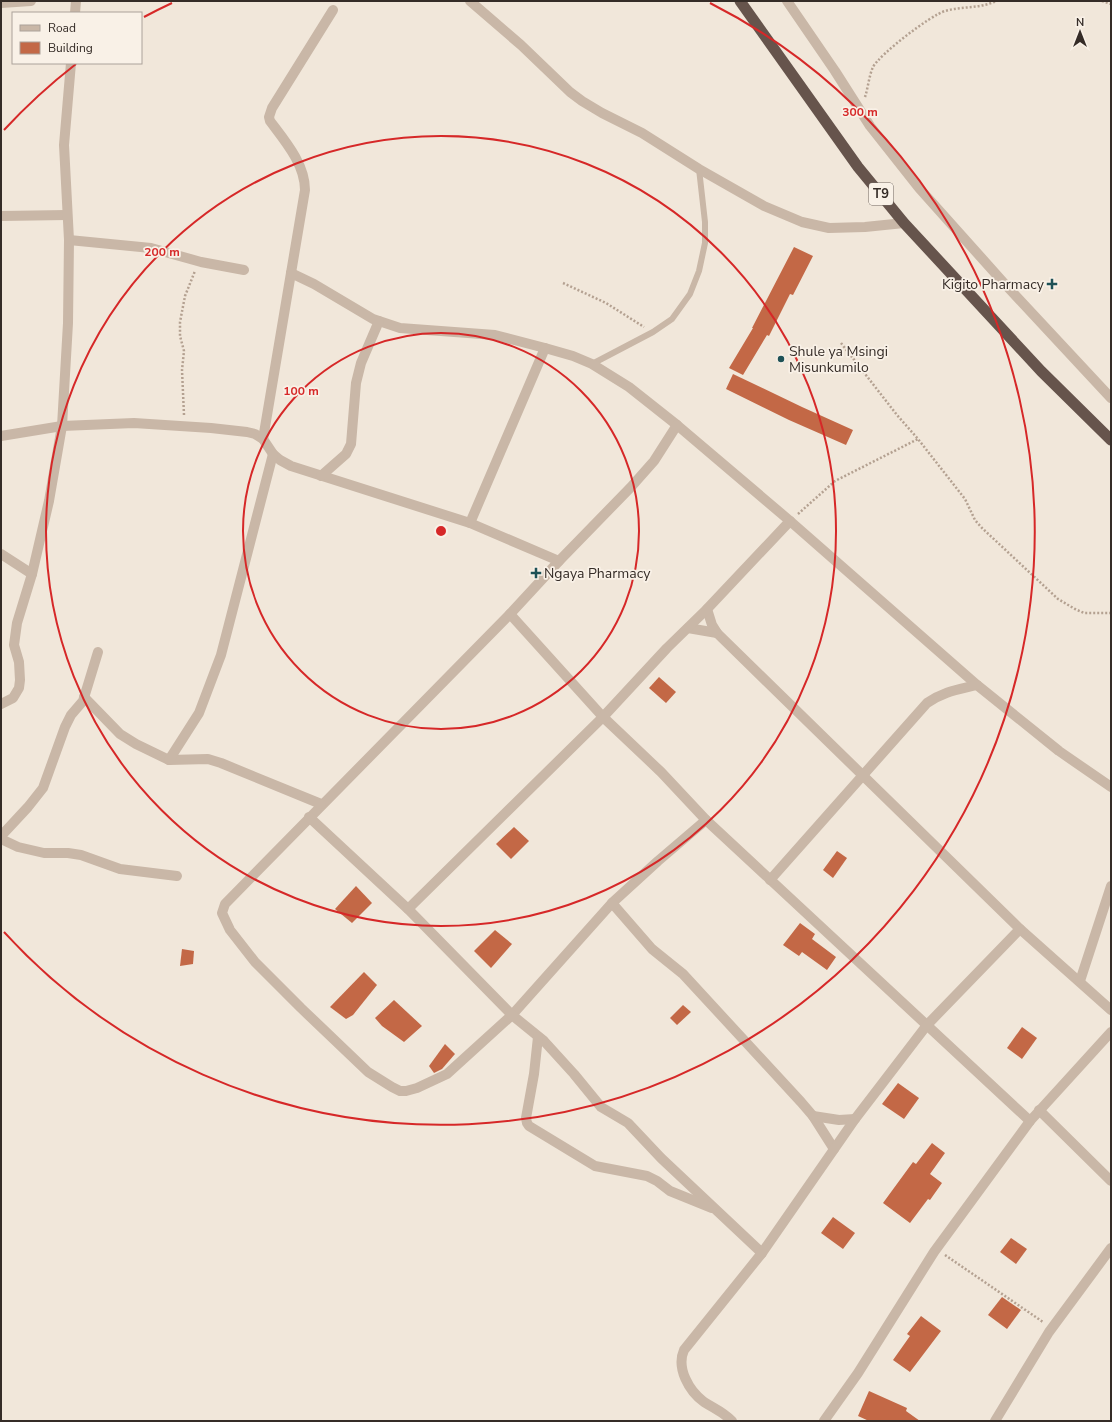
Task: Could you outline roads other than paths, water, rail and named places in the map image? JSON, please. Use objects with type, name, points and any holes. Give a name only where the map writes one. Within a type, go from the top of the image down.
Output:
[{"type":"highway","name":"T9","points":[[740,1],[858,167],[904,223],[1041,371],[1111,440]]},
{"type":"street","points":[[1,3],[31,1]]},
{"type":"street","points":[[75,12],[76,1]]},
{"type":"street","points":[[470,1],[521,44],[570,92],[582,101],[642,133],[699,169],[764,206],[802,222],[829,228],[865,227],[904,223]]},
{"type":"street","points":[[787,1],[835,71],[870,126],[919,188],[1003,282],[1111,398]]},
{"type":"street","points":[[263,439],[306,190],[306,179],[292,150],[268,117],[272,108],[333,10]]},
{"type":"street","points":[[1,704],[12,698],[19,688],[19,662],[14,645],[17,623],[32,574],[49,502],[62,426],[68,323],[69,240],[64,145],[71,64]]},
{"type":"street","points":[[1,216],[67,215]]},
{"type":"street","points":[[69,240],[151,248],[201,262],[244,270]]},
{"type":"street","points":[[291,273],[314,284],[378,321],[400,328],[495,335],[545,348],[573,356],[592,364],[629,387],[677,425],[790,521],[977,685],[1059,751],[1111,787]]},
{"type":"street","points":[[321,476],[346,454],[351,444],[356,384],[361,363],[378,321]]},
{"type":"street","points":[[470,523],[545,348]]},
{"type":"street","points":[[1,436],[62,426],[134,423],[247,432],[263,439],[273,454],[291,466],[470,523],[559,561]]},
{"type":"street","points":[[677,425],[654,461],[510,614],[321,804],[225,904],[222,913],[230,930],[255,962],[368,1072],[400,1091],[417,1088],[447,1074],[512,1016],[612,903],[706,820]]},
{"type":"street","points":[[169,760],[199,713],[221,655],[273,454]]},
{"type":"street","points":[[408,910],[603,717],[667,648],[707,609],[790,521]]},
{"type":"street","points":[[1,554],[32,574]]},
{"type":"street","points":[[707,609],[712,625],[717,634],[1020,929],[1111,1010]]},
{"type":"street","points":[[510,614],[603,717],[661,772],[706,820],[1030,1121]]},
{"type":"street","points":[[688,628],[717,634]]},
{"type":"street","points":[[98,652],[83,702],[71,715],[43,788],[1,838],[18,847],[44,853],[68,853],[80,855],[120,869],[177,876]]},
{"type":"street","points":[[770,880],[927,703],[947,692],[977,685]]},
{"type":"street","points":[[84,697],[120,734],[136,744],[169,760],[208,759],[290,790],[321,804]]},
{"type":"street","points":[[309,817],[408,910],[512,1016],[538,1037],[574,1074],[601,1107],[628,1123],[661,1158],[762,1253]]},
{"type":"street","points":[[1080,981],[1111,886]]},
{"type":"street","points":[[612,903],[652,949],[683,974],[813,1116],[834,1149]]},
{"type":"street","points":[[732,1421],[723,1412],[703,1401],[687,1382],[683,1374],[682,1355],[762,1253],[855,1119],[927,1025],[1020,929]]},
{"type":"street","points":[[824,1421],[858,1373],[937,1248],[1030,1121],[1111,1032]]},
{"type":"street","points":[[538,1037],[534,1074],[526,1118],[529,1126],[594,1166],[647,1176],[657,1181],[670,1191],[717,1210]]},
{"type":"street","points":[[1039,1110],[1111,1181]]},
{"type":"street","points":[[813,1116],[838,1120],[855,1119]]},
{"type":"street","points":[[995,1421],[1052,1328],[1111,1248]]},
{"type":"lane","points":[[592,364],[653,332],[672,320],[690,294],[700,271],[705,243],[705,222],[699,169]]},
{"type":"place","name":"Kigito Pharmacy","points":[[1052,284]]},
{"type":"place","name":"Shule ya Msingi Misunkumilo","points":[[781,359]]},
{"type":"place","name":"Ngaya Pharmacy","points":[[536,573]]}]
